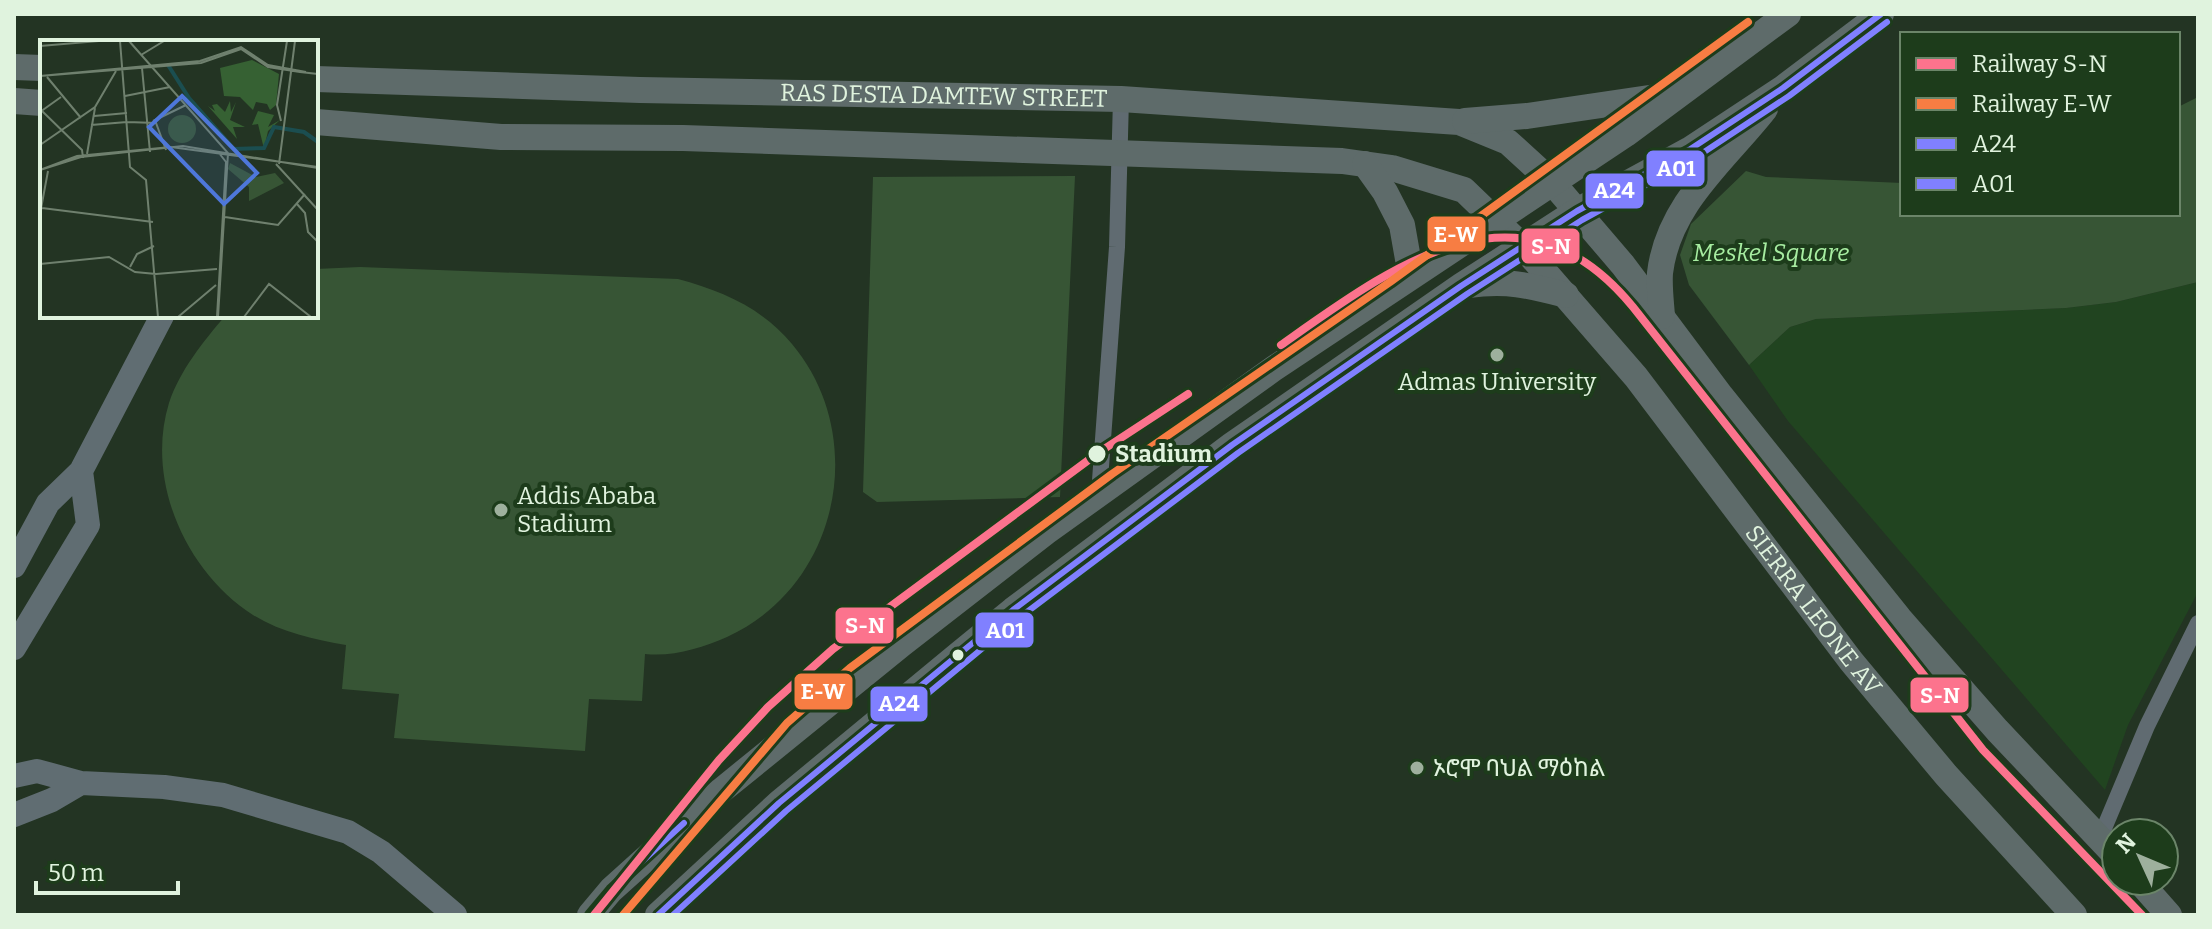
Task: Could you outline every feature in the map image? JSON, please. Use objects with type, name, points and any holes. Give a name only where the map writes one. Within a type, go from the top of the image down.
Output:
[{"type":"main road","points":[[590,915],[611,890],[753,763],[968,592],[1273,369],[1626,134],[1788,14]]},
{"type":"main road","points":[[658,915],[779,803],[1013,610],[1232,445],[1461,286],[1577,211],[1689,150],[1783,88],[1881,14]]},
{"type":"main road","points":[[14,67],[40,68]]},
{"type":"main road","name":"RAS DESTA DAMTEW STREET","points":[[318,79],[640,90],[1121,99],[1459,122],[1508,142],[1552,182],[1577,211],[1899,618],[1997,730],[2100,839]]},
{"type":"main road","points":[[1662,316],[1660,277],[1663,257],[1683,208],[1783,88]]},
{"type":"main road","points":[[1459,122],[1527,116],[1679,93]]},
{"type":"main road","points":[[14,101],[40,103]]},
{"type":"main road","name":"RAS DESTA DAMTEW STREET","points":[[318,122],[501,137],[683,138],[1342,161],[1392,168],[1464,190],[1524,248]]},
{"type":"main road","points":[[1365,164],[1385,192],[1402,225],[1411,276]]},
{"type":"main road","name":"SIERRA LEONE AV","points":[[1524,248],[1636,377],[1851,661],[1946,775],[2074,915]]},
{"type":"main road","points":[[1461,286],[1511,282],[1566,295]]},
{"type":"main road","points":[[14,566],[48,503],[81,471],[161,318]]},
{"type":"main road","points":[[14,648],[88,525],[81,471]]},
{"type":"main road","points":[[14,776],[37,771],[81,783],[164,787],[223,795],[348,832],[381,852],[455,915]]},
{"type":"main road","points":[[14,815],[52,800],[81,783]]},
{"type":"main road","points":[[2153,897],[2169,915]]},
{"type":"street","points":[[1099,494],[1117,247],[1121,99]]},
{"type":"street","points":[[2117,817],[2136,752],[2198,623]]},
{"type":"shaded area","points":[[2198,282],[2198,592],[2128,725],[2105,790],[1788,421],[1749,365],[1790,327],[1816,319],[2066,308],[2116,302]]},
{"type":"green space","name":"Meskel Square","points":[[2198,97],[2198,282],[2116,302],[2066,308],[1816,319],[1790,327],[1749,365],[1689,285],[1680,255],[1691,224],[1746,171],[1766,177],[1900,183],[1900,216],[2180,216],[2180,106]]},
{"type":"green space","points":[[1075,176],[1060,497],[877,502],[863,492],[873,177]]},
{"type":"green space","name":"Addis Ababa Stadium","points":[[360,267],[678,279],[725,295],[754,310],[792,344],[816,381],[830,422],[835,464],[831,506],[817,546],[795,583],[765,614],[727,637],[687,651],[645,654],[642,701],[589,699],[585,751],[394,738],[399,694],[342,689],[346,645],[275,626],[253,615],[229,597],[208,575],[191,550],[167,493],[163,433],[169,403],[193,357],[223,318],[318,318],[318,269]]},
{"type":"rail line","name":"E-W","points":[[623,915],[787,723],[850,668],[1112,474],[1390,282],[1748,22]]},
{"type":"rail line","name":"S-N","points":[[1281,345],[1367,286],[1412,262],[1457,245],[1501,238],[1546,244],[1590,266],[1633,307],[1983,750],[2142,915]]},
{"type":"rail line","name":"S-N","points":[[594,915],[719,760],[768,707],[833,649],[1098,453],[1188,394]]},
{"type":"transit line","name":"A24","points":[[658,915],[779,803],[958,655],[1232,445],[1461,286],[1577,211],[1689,150],[1783,88],[1881,14]]},
{"type":"transit line","name":"A01","points":[[673,915],[786,811],[1019,618],[1238,453],[1467,294],[1582,220],[1695,158],[1789,96],[1887,22]]},
{"type":"transit line","name":"A24","points":[[590,915],[611,890],[684,823]]},
{"type":"place","name":"Admas University","points":[[1497,355]]},
{"type":"place","name":"Stadium","points":[[1097,454]]},
{"type":"place","name":"Addis Ababa Stadium","points":[[501,510]]},
{"type":"place","name":"ኦሮሞ ባህል ማዕከል","points":[[1417,768]]}]
